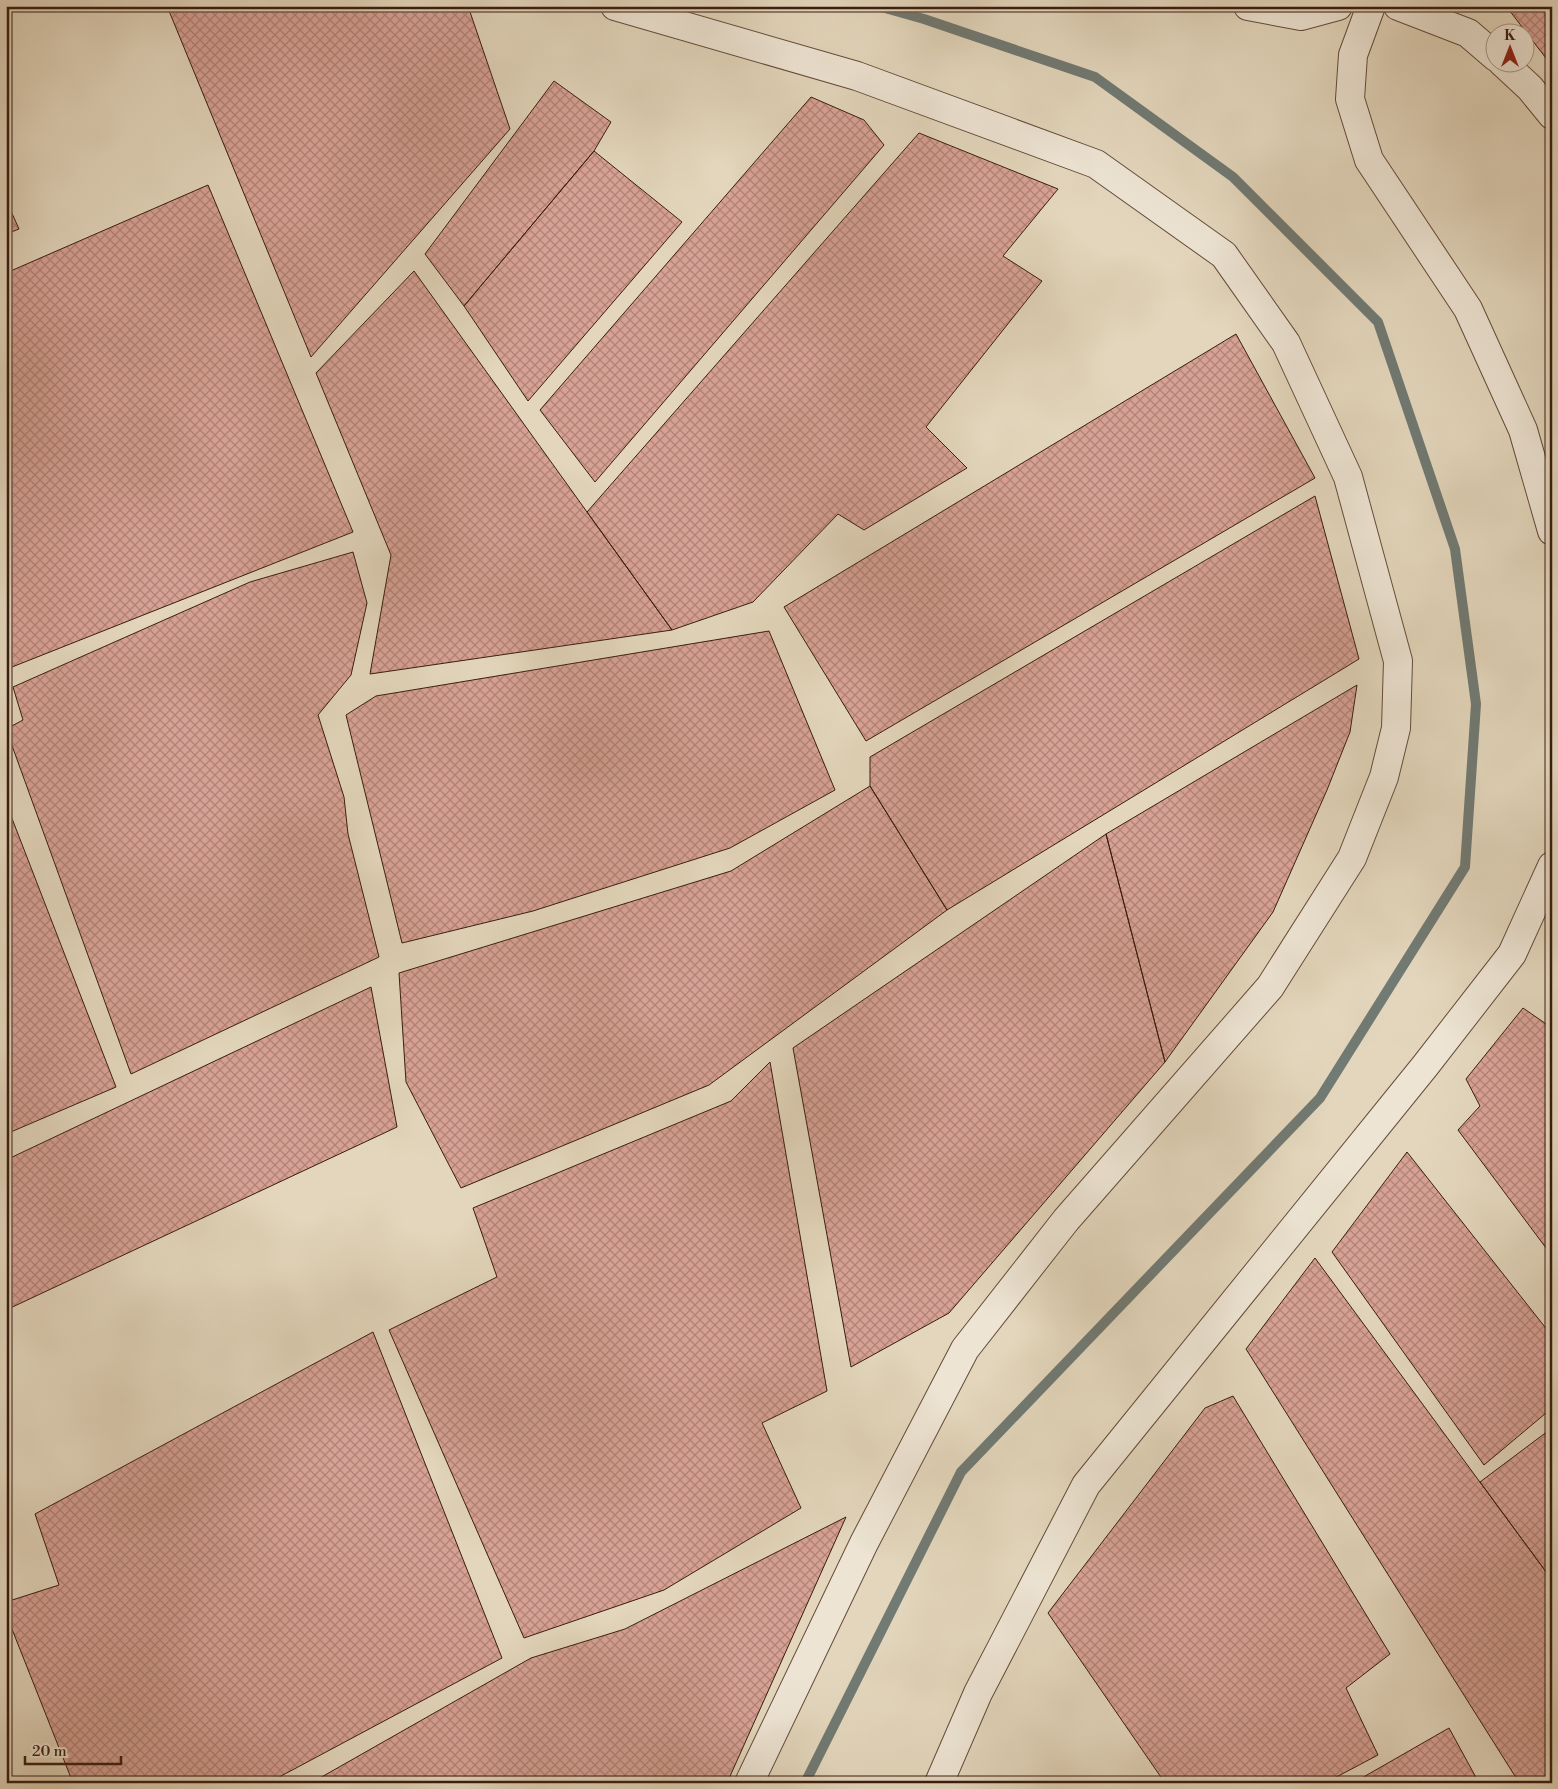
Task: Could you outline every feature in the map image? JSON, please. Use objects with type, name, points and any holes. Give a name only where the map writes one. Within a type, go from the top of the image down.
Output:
[{"type":"street","points":[[614,6],[857,76],[1096,164],[1224,255],[1286,343],[1348,477],[1398,661],[1396,728],[1384,777],[1352,858],[1270,987],[1066,1220],[965,1349],[864,1543],[749,1783]]},
{"type":"street","points":[[1248,6],[1301,16],[1338,6]]},
{"type":"street","points":[[1371,6],[1353,55],[1350,99],[1369,160],[1468,309],[1524,430],[1552,531]]},
{"type":"street","points":[[1398,6],[1468,33],[1486,48]]},
{"type":"street","points":[[1513,72],[1530,88],[1552,115]]},
{"type":"street","points":[[939,1783],[978,1693],[1086,1485],[1425,1066],[1512,954],[1552,866]]},
{"type":"building","points":[[167,6],[468,6],[510,129],[311,357]]},
{"type":"building","points":[[1506,6],[1552,6],[1552,66],[1536,45],[1536,22],[1518,22]]},
{"type":"building","points":[[554,81],[611,122],[594,151],[464,306],[425,254]]},
{"type":"building","points":[[811,97],[864,120],[884,145],[595,482],[540,410]]},
{"type":"building","points":[[919,133],[1058,189],[1003,256],[1042,281],[926,427],[967,468],[864,530],[838,514],[753,602],[672,630],[587,512]]},
{"type":"building","points":[[594,151],[682,222],[528,401],[464,306]]},
{"type":"building","points":[[208,185],[353,532],[12,667],[6,648],[6,273]]},
{"type":"building","points":[[6,200],[19,229],[6,234]]},
{"type":"building","points":[[414,271],[672,630],[370,674],[391,555],[316,373]]},
{"type":"building","points":[[1236,334],[1315,478],[866,741],[784,607]]},
{"type":"building","points":[[1315,496],[1359,659],[947,910],[870,786],[870,757]]},
{"type":"building","points":[[353,552],[367,603],[351,675],[318,715],[344,797],[348,834],[379,957],[131,1074],[6,729],[23,720],[13,687],[250,582]]},
{"type":"building","points":[[769,631],[835,790],[730,848],[533,911],[402,943],[346,715],[376,696]]},
{"type":"building","points":[[1357,685],[1350,732],[1327,790],[1273,912],[1165,1062],[1106,834]]},
{"type":"building","points":[[870,786],[947,910],[709,1085],[461,1188],[406,1082],[399,973],[731,871]]},
{"type":"building","points":[[6,803],[116,1087],[6,1134]]},
{"type":"building","points":[[1106,834],[1165,1062],[949,1313],[851,1367],[793,1048]]},
{"type":"building","points":[[371,987],[397,1127],[6,1310],[6,1160]]},
{"type":"building","points":[[1523,1008],[1552,1028],[1552,1256],[1458,1130],[1480,1106],[1466,1079]]},
{"type":"building","points":[[770,1062],[827,1391],[762,1423],[801,1508],[664,1590],[524,1638],[389,1330],[497,1277],[473,1208],[731,1101]]},
{"type":"building","points":[[1407,1152],[1552,1336],[1552,1408],[1484,1465],[1332,1252]]},
{"type":"building","points":[[1315,1258],[1552,1580],[1552,1783],[1520,1783],[1246,1349]]},
{"type":"building","points":[[373,1332],[502,1658],[268,1783],[73,1783],[6,1614],[6,1602],[59,1585],[35,1514]]},
{"type":"building","points":[[1233,1396],[1390,1654],[1346,1688],[1378,1755],[1325,1783],[1165,1783],[1048,1613],[1205,1408]]},
{"type":"building","points":[[1552,1428],[1552,1580],[1480,1482]]},
{"type":"building","points":[[846,1517],[727,1783],[311,1783],[531,1658],[625,1629]]},
{"type":"building","points":[[1449,1728],[1479,1783],[1353,1783]]},
{"type":"waterway","points":[[805,1783],[961,1472],[1320,1098],[1465,867],[1476,704],[1455,549],[1378,322],[1233,177],[1095,77],[924,19],[878,6]]}]
